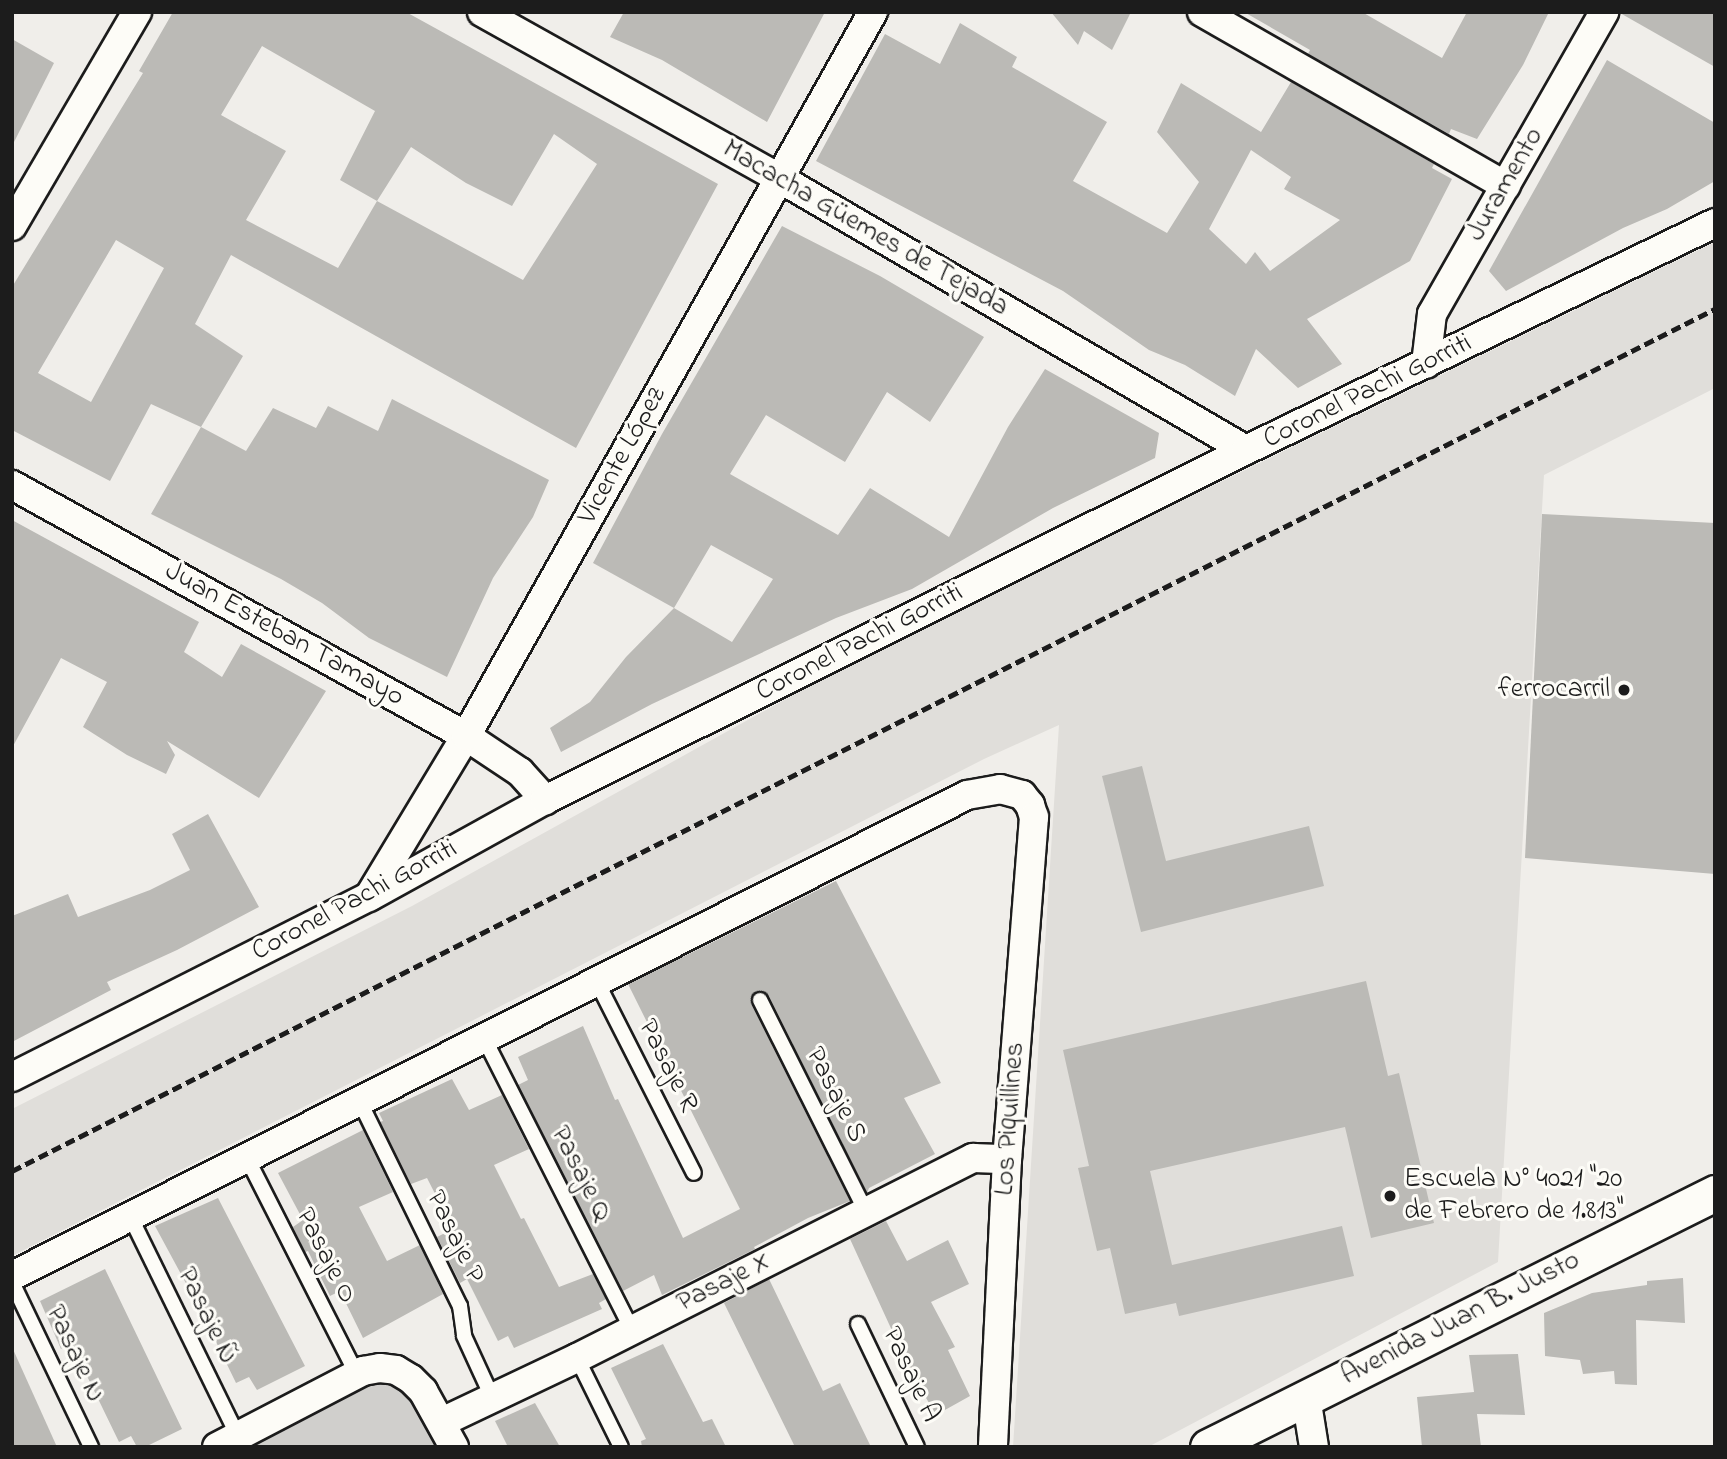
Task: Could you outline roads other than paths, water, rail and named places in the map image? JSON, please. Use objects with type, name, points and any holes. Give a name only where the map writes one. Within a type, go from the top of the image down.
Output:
[{"type":"street","points":[[12,226],[137,12]]},
{"type":"street","name":"Macacha Güemes de Tejada","points":[[482,12],[779,178],[1246,450]]},
{"type":"street","name":"Vicente López","points":[[369,897],[466,736],[873,12]]},
{"type":"street","points":[[1202,12],[1506,186]]},
{"type":"street","name":"Juramento","points":[[1426,364],[1432,314],[1604,12]]},
{"type":"street","name":"Coronel Pachi Gorriti","points":[[12,1077],[369,897],[545,800],[1246,450],[1715,223]]},
{"type":"street","name":"Juan Esteban Tamayo","points":[[12,485],[466,736],[520,772],[545,800]]},
{"type":"street","name":"Los Piquillines","points":[[597,982],[967,795],[1000,789],[1022,794],[1034,817],[1007,1159],[993,1447]]},
{"type":"street","points":[[12,1276],[248,1160],[597,982]]},
{"type":"street","name":"Pasaje X","points":[[448,1434],[492,1397],[632,1330],[973,1158],[1007,1159]]},
{"type":"street","name":"Avenida Juan B. Justo","points":[[1208,1447],[1715,1193]]},
{"type":"street","points":[[228,1441],[357,1375],[380,1368],[396,1370],[411,1379],[448,1434]]},
{"type":"street","points":[[1306,1397],[1314,1447]]},
{"type":"lane","name":"Pasaje R","points":[[597,982],[694,1173]]},
{"type":"lane","name":"Pasaje S","points":[[760,1000],[866,1212]]},
{"type":"lane","name":"Pasaje Q","points":[[485,1040],[632,1330]]},
{"type":"lane","name":"Pasaje P","points":[[360,1102],[460,1306],[464,1336],[492,1397]]},
{"type":"lane","name":"Pasaje O","points":[[248,1160],[357,1375]]},
{"type":"lane","name":"Pasaje Ñ","points":[[131,1218],[228,1441]]},
{"type":"lane","name":"Pasaje N","points":[[12,1282],[91,1447]]},
{"type":"lane","name":"Pasaje A","points":[[858,1324],[917,1447]]},
{"type":"lane","points":[[577,1357],[621,1447]]},
{"type":"railway","points":[[12,1171],[1715,309]]},
{"type":"place","name":"ferrocarril","points":[[1624,690]]},
{"type":"place","name":"Escuela N° 4021 \"20 de Febrero de 1.813\"","points":[[1390,1196]]}]
